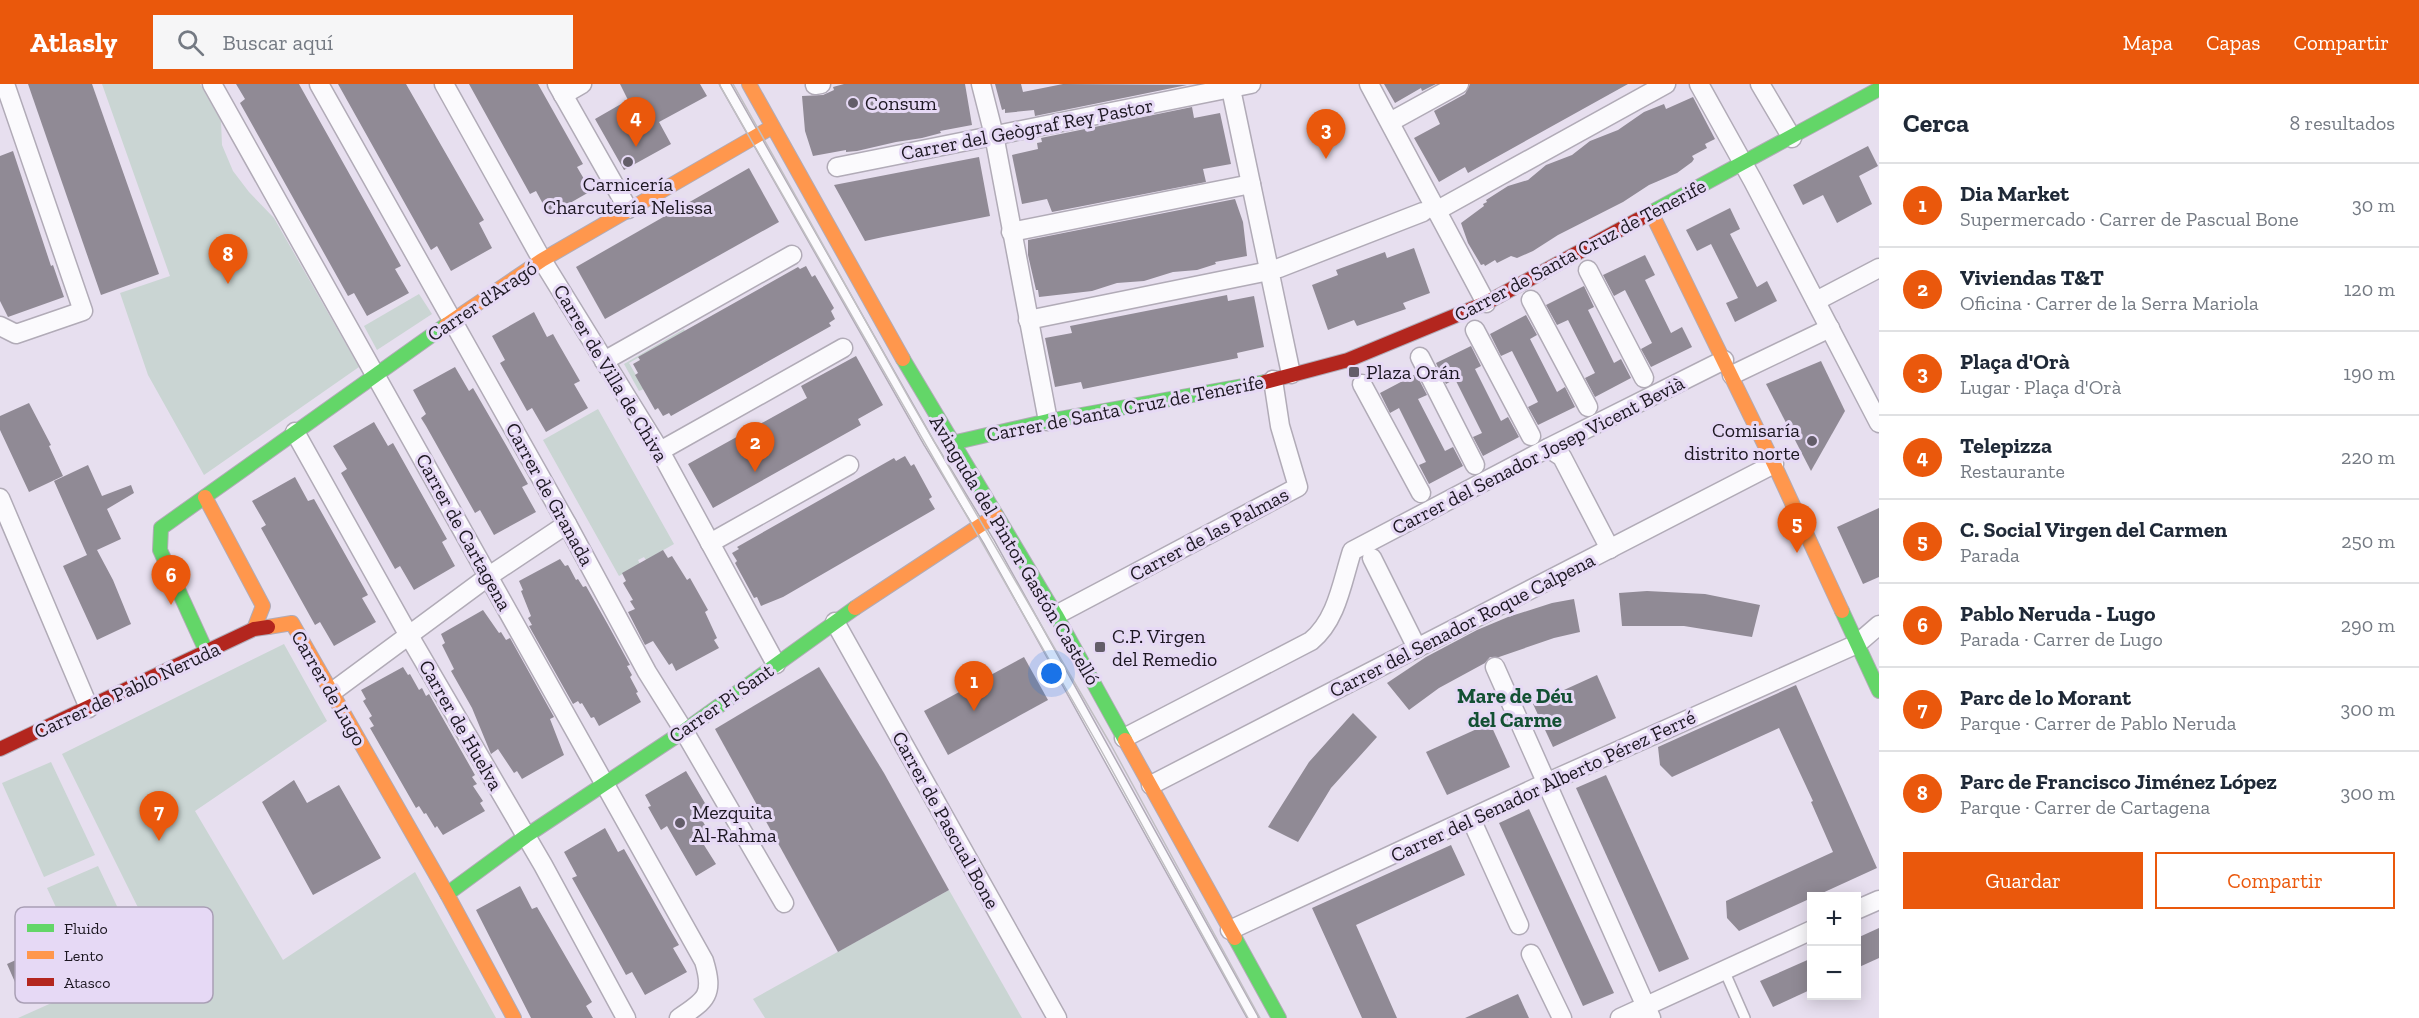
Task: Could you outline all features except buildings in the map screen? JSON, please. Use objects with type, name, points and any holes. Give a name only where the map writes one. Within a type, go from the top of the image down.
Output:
[{"type":"street","points":[[0,326],[16,334],[83,311],[5,84]]},
{"type":"street","name":"Carrer de Cartagena","points":[[213,84],[704,961],[710,983],[705,998],[686,1016]]},
{"type":"street","name":"Carrer de Granada","points":[[319,84],[567,524],[647,672],[784,903]]},
{"type":"street","name":"Carrer de Villa de Chiva","points":[[444,84],[542,260],[660,451],[776,664]]},
{"type":"street","points":[[582,84],[560,89],[628,209]]},
{"type":"street","name":"Avinguda del Pintor Gastón Castelló","points":[[749,84],[952,443],[1056,615],[1279,1018]]},
{"type":"street","points":[[981,84],[994,135],[1048,421]]},
{"type":"street","name":"Carrer del Geògraf Rey Pastor","points":[[837,167],[1251,84]]},
{"type":"street","points":[[1369,84],[1390,122],[1429,212],[1486,303]]},
{"type":"street","points":[[1390,122],[1459,84]]},
{"type":"street","points":[[1028,320],[1274,269],[1429,212],[1665,84]]},
{"type":"street","points":[[1699,84],[1743,163],[1879,423]]},
{"type":"street","points":[[1760,84],[1792,138]]},
{"type":"street","points":[[1231,89],[1251,184],[1274,269],[1282,377]]},
{"type":"street","name":"Carrer de Santa Cruz de Tenerife","points":[[952,443],[1048,421],[1282,377],[1347,360],[1486,303],[1879,89]]},
{"type":"street","name":"Carrer d'Aragó","points":[[205,497],[453,320],[542,260],[772,127]]},
{"type":"street","points":[[1011,232],[1251,184]]},
{"type":"street","points":[[1652,214],[1774,464],[1879,691]]},
{"type":"street","points":[[604,361],[792,255]]},
{"type":"street","points":[[1816,301],[1879,268]]},
{"type":"street","points":[[1588,270],[1644,378]]},
{"type":"street","points":[[1531,300],[1588,407]]},
{"type":"street","name":"Carrer del Senador Josep Vicent Bevià","points":[[1124,738],[1311,641],[1323,631],[1330,619],[1352,551],[1548,448],[1728,368],[1830,328]]},
{"type":"street","points":[[1475,330],[1531,436]]},
{"type":"street","points":[[660,451],[843,348]]},
{"type":"street","points":[[1420,357],[1474,465]]},
{"type":"street","name":"Carrer de las Palmas","points":[[1056,615],[1298,487],[1280,426],[1282,377]]},
{"type":"street","points":[[1362,384],[1421,493]]},
{"type":"street","name":"Carrer de Huelva","points":[[295,432],[408,634],[526,836],[626,1018]]},
{"type":"street","points":[[1548,448],[1562,457],[1610,549]]},
{"type":"street","name":"Carrer del Senador Roque Calpena","points":[[1150,785],[1774,464]]},
{"type":"street","points":[[710,543],[849,465]]},
{"type":"street","points":[[207,653],[160,550],[161,528],[205,497],[263,606],[254,629]]},
{"type":"street","points":[[2,506],[89,708]]},
{"type":"street","name":"Carrer Pi Sant","points":[[447,894],[526,836],[684,731],[835,622],[996,514]]},
{"type":"street","points":[[332,692],[489,576],[567,524]]},
{"type":"street","points":[[1372,558],[1417,648]]},
{"type":"street","name":"Carrer de Pascual Bone","points":[[835,622],[1057,1018]]},
{"type":"street","name":"Carrer de Lugo","points":[[254,629],[292,623],[447,894],[514,1018]]},
{"type":"street","name":"Carrer del Senador Alberto Pérez Ferré","points":[[1230,930],[1546,783],[1857,644],[1879,625]]},
{"type":"street","name":"Carrer de Pablo Neruda","points":[[0,749],[254,629]]},
{"type":"street","points":[[1495,667],[1648,1012]]},
{"type":"street","points":[[1471,819],[1519,925]]},
{"type":"street","points":[[1861,908],[1879,900]]},
{"type":"street","points":[[1620,1018],[1648,1012],[1724,970],[1807,932]]},
{"type":"street","points":[[1532,954],[1562,1018]]},
{"type":"lane","name":"Avinguda del Pintor Gastón Castelló","points":[[725,84],[978,525],[1253,1018]]},
{"type":"lane","points":[[1724,970],[1745,1018]]},
{"type":"shaded area","points":[[102,84],[200,84],[221,121],[222,145],[233,171],[274,218],[359,367],[204,475],[148,375],[120,293],[170,276]]},
{"type":"shaded area","points":[[419,294],[432,314],[377,350],[364,326]]},
{"type":"shaded area","points":[[684,329],[685,331],[629,363],[644,389],[639,391],[624,364]]},
{"type":"shaded area","points":[[598,409],[674,544],[646,560],[644,557],[638,560],[640,564],[619,576],[543,440]]},
{"type":"shaded area","points":[[284,644],[327,721],[195,811],[283,960],[415,872],[496,1018],[18,1018],[52,1003],[213,1003],[213,907],[138,907],[62,754]]},
{"type":"shaded area","points":[[51,762],[95,855],[44,877],[2,783]]},
{"type":"shaded area","points":[[98,866],[117,907],[56,907],[47,888]]},
{"type":"shaded area","points":[[949,890],[1022,1018],[765,1018],[753,999]]},
{"type":"tram line","points":[[719,84],[1101,750],[1248,1018]]},
{"type":"tram line","points":[[733,84],[911,402],[1111,745],[1260,1018]]},
{"type":"traffic: fast","points":[[1652,212],[1879,89]]},
{"type":"traffic: fast","points":[[207,653],[160,550],[161,528],[446,325]]},
{"type":"traffic: fast","points":[[903,359],[1056,615],[1125,740]]},
{"type":"traffic: fast","points":[[952,443],[1048,421],[1265,382]]},
{"type":"traffic: fast","points":[[447,894],[526,836],[684,731],[855,608]]},
{"type":"traffic: fast","points":[[1842,611],[1879,691]]},
{"type":"traffic: fast","points":[[1235,938],[1279,1018]]},
{"type":"traffic: slow","points":[[749,84],[903,359]]},
{"type":"traffic: slow","points":[[446,325],[542,260],[772,127]]},
{"type":"traffic: slow","points":[[1652,214],[1774,464],[1842,611]]},
{"type":"traffic: slow","points":[[205,497],[263,606],[254,629]]},
{"type":"traffic: slow","points":[[855,608],[996,515]]},
{"type":"traffic: slow","points":[[268,627],[292,623],[447,894],[514,1018]]},
{"type":"traffic: slow","points":[[1125,740],[1235,938]]},
{"type":"traffic: jam","points":[[1265,382],[1348,360],[1486,303],[1652,212]]},
{"type":"traffic: jam","points":[[0,749],[254,629],[268,627]]},
{"type":"place","name":"Consum","points":[[853,103]]},
{"type":"place","name":"Telepizza","points":[[636,147]]},
{"type":"place","name":"Plaça d'Orà","points":[[1326,159]]},
{"type":"place","name":"Carnicería Charcutería Nelissa","points":[[628,162]]},
{"type":"place","name":"Parc de Francisco Jiménez López","points":[[228,284]]},
{"type":"place","name":"Plaza Orán","points":[[1354,372]]},
{"type":"place","name":"Comisaría distrito norte","points":[[1812,441]]},
{"type":"place","name":"Viviendas T&T","points":[[755,472]]},
{"type":"place","name":"C. Social Virgen del Carmen","points":[[1797,553]]},
{"type":"place","name":"Pablo Neruda - Lugo","points":[[171,605]]},
{"type":"place","name":"C.P. Virgen del Remedio","points":[[1100,647]]},
{"type":"place","name":"Dia Market","points":[[974,711]]},
{"type":"place","name":"Mezquita Al-Rahma","points":[[680,823]]},
{"type":"place","name":"Parc de lo Morant","points":[[159,841]]},
{"type":"district","name":"Mare de Déu del Carme","points":[[1515,708]]}]
